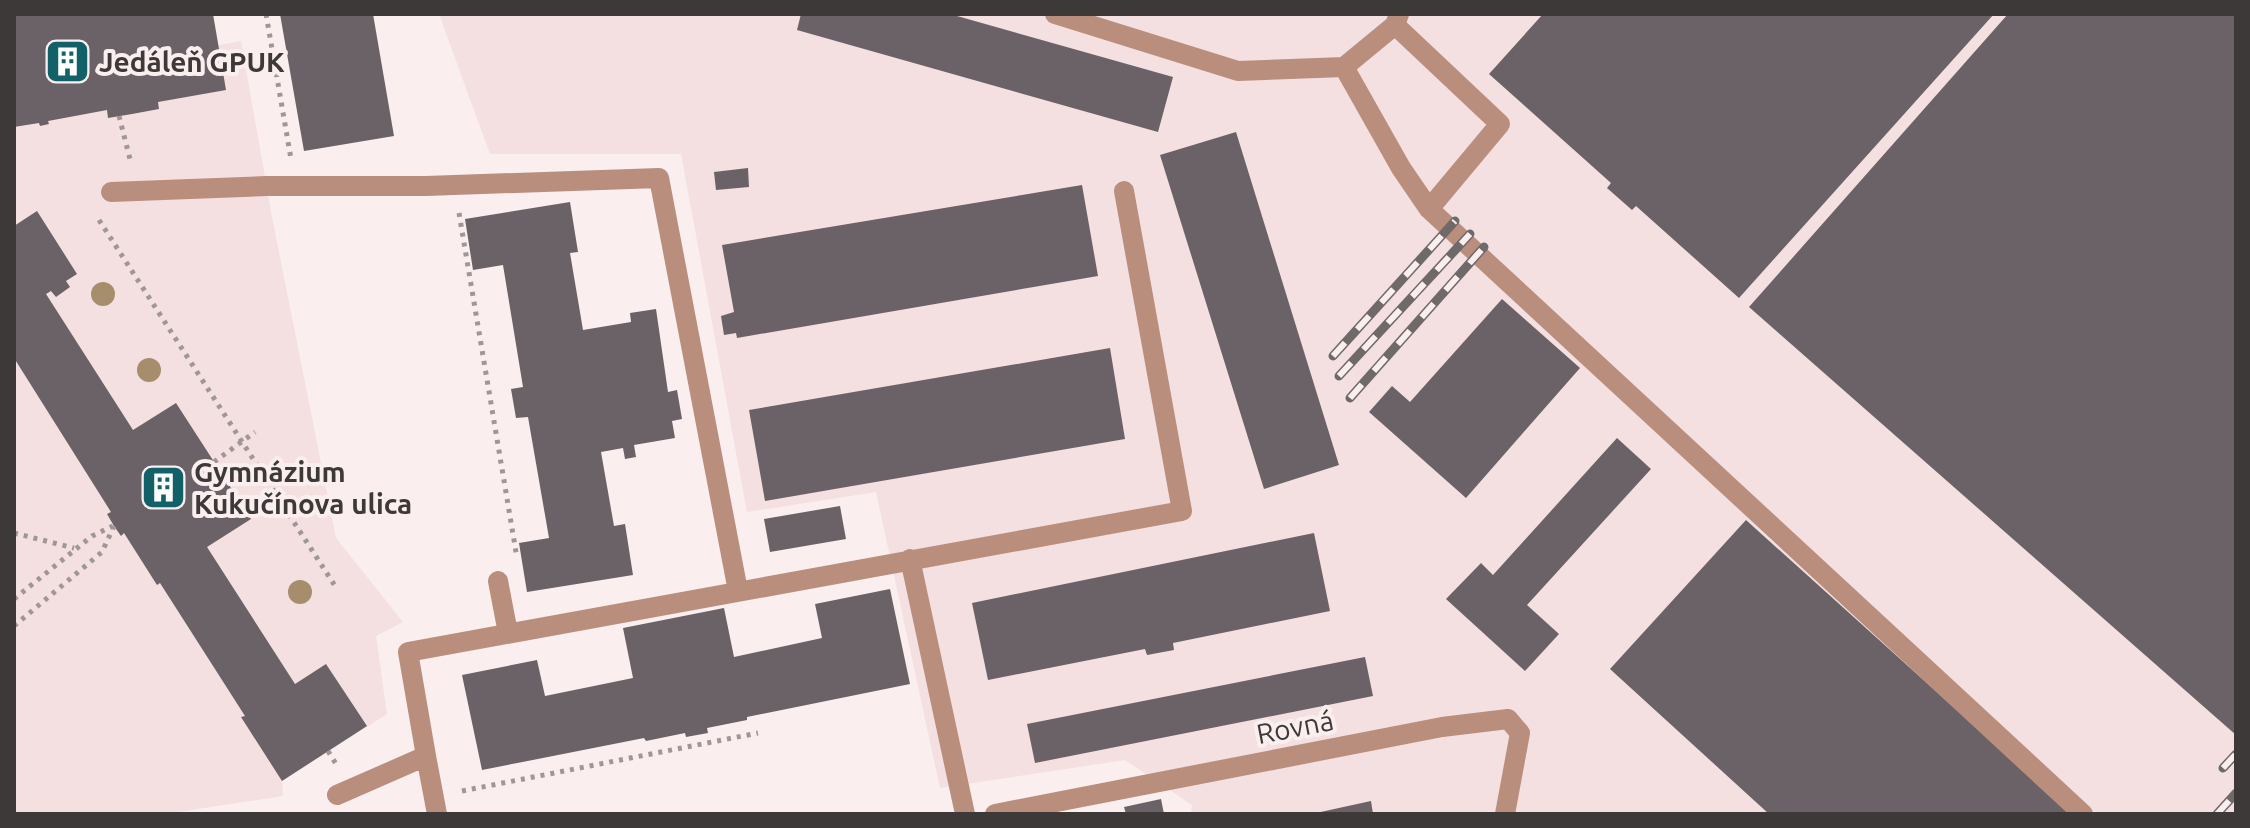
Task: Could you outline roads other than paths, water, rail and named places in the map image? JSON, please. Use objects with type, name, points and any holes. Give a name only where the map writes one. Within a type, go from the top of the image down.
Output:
[{"type":"street","points":[[1055,14],[1238,71],[1344,67],[1397,19],[1500,124],[1429,209]]},
{"type":"street","points":[[1344,67],[1401,168],[1429,209],[2083,814]]},
{"type":"street","points":[[111,192],[659,178],[738,591]]},
{"type":"street","points":[[437,814],[408,652],[1182,511],[1124,191]]},
{"type":"street","points":[[910,559],[965,814]]},
{"type":"street","points":[[498,581],[508,633]]},
{"type":"street","name":"Rovná","points":[[995,814],[1442,727],[1508,719],[1520,733],[1505,814]]},
{"type":"street","points":[[337,795],[426,756]]},
{"type":"railway","points":[[1333,356],[1455,221]]},
{"type":"railway","points":[[1339,376],[1470,234]]},
{"type":"railway","points":[[1350,398],[1484,247]]},
{"type":"railway","points":[[2223,768],[2236,754]]},
{"type":"railway","points":[[2217,814],[2236,793]]},
{"type":"place","name":"Jedáleň GPUK","points":[[68,62]]},
{"type":"place","name":"Gymnázium Kukučínova ulica","points":[[163,488]]}]
